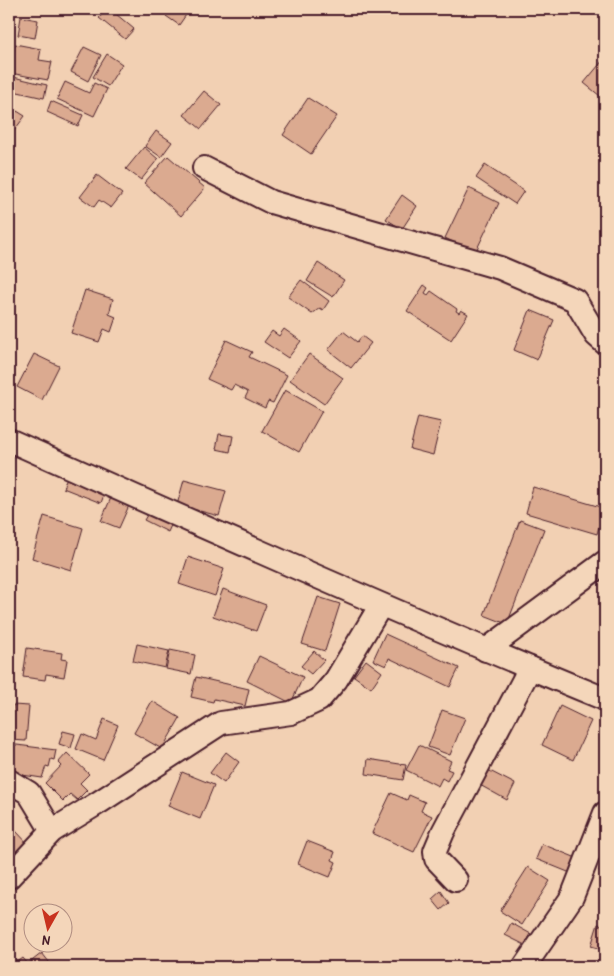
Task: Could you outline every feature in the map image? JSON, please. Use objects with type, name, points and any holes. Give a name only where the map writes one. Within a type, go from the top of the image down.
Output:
[{"type":"street","points":[[204,168],[271,202],[500,268],[566,296],[574,300],[596,335],[605,343]]},
{"type":"street","points":[[9,440],[486,650],[605,699]]},
{"type":"street","points":[[486,650],[605,562]]},
{"type":"street","points":[[9,877],[52,830],[98,803],[221,723],[291,712],[319,700],[336,680],[381,604]]},
{"type":"street","points":[[456,880],[436,859],[435,851],[443,832],[530,668]]},
{"type":"street","points":[[9,781],[29,793],[52,830]]},
{"type":"street","points":[[524,967],[572,897],[605,813]]},
{"type":"building","points":[[107,9],[110,9],[134,29],[125,39],[99,18]]},
{"type":"building","points":[[171,9],[190,9],[179,25],[166,16]]},
{"type":"building","points":[[21,17],[38,20],[35,38],[18,35]]},
{"type":"building","points":[[15,44],[41,49],[39,60],[52,62],[48,80],[10,73]]},
{"type":"building","points":[[84,47],[101,55],[88,81],[71,72]]},
{"type":"building","points":[[107,54],[122,64],[108,86],[93,77]]},
{"type":"building","points":[[604,59],[605,61],[605,100],[584,83]]},
{"type":"building","points":[[9,76],[47,85],[44,98],[9,90]]},
{"type":"building","points":[[65,82],[89,93],[94,83],[107,89],[94,116],[57,99]]},
{"type":"building","points":[[204,91],[221,105],[201,129],[184,115]]},
{"type":"building","points":[[308,98],[337,116],[311,154],[283,135]]},
{"type":"building","points":[[51,101],[83,115],[78,126],[47,112]]},
{"type":"building","points":[[17,111],[25,116],[13,132],[9,129],[9,122]]},
{"type":"building","points":[[156,131],[172,142],[161,157],[145,146]]},
{"type":"building","points":[[144,147],[158,159],[141,180],[126,169]]},
{"type":"building","points":[[168,156],[205,188],[181,216],[144,183]]},
{"type":"building","points":[[485,165],[524,191],[515,204],[476,178]]},
{"type":"building","points":[[97,175],[122,194],[111,208],[99,200],[94,207],[80,197]]},
{"type":"building","points":[[469,188],[499,203],[475,253],[445,238]]},
{"type":"building","points":[[402,195],[417,206],[402,229],[386,219]]},
{"type":"building","points":[[318,263],[344,280],[333,297],[307,281]]},
{"type":"building","points":[[301,280],[329,301],[323,310],[320,308],[312,314],[288,297]]},
{"type":"building","points":[[424,285],[428,288],[425,293],[428,295],[431,291],[457,309],[456,311],[459,313],[461,310],[468,314],[451,340],[407,311]]},
{"type":"building","points":[[85,290],[113,299],[109,314],[116,317],[111,332],[104,329],[99,342],[71,333]]},
{"type":"building","points":[[530,310],[554,320],[537,360],[514,350]]},
{"type":"building","points":[[284,329],[301,341],[288,358],[264,342],[272,331],[279,336]]},
{"type":"building","points":[[343,331],[357,342],[362,336],[371,343],[351,368],[328,350]]},
{"type":"building","points":[[226,340],[252,352],[249,357],[287,375],[273,403],[268,401],[265,408],[245,398],[248,392],[234,385],[231,390],[207,379]]},
{"type":"building","points":[[34,354],[59,366],[42,400],[17,387]]},
{"type":"building","points":[[309,354],[343,378],[324,404],[290,380]]},
{"type":"building","points":[[285,390],[322,411],[299,452],[262,431]]},
{"type":"building","points":[[418,417],[441,422],[433,455],[410,449]]},
{"type":"building","points":[[219,434],[233,436],[230,452],[216,449]]},
{"type":"building","points":[[67,477],[105,492],[101,503],[63,488]]},
{"type":"building","points":[[184,480],[226,491],[219,516],[177,505]]},
{"type":"building","points":[[533,487],[604,508],[597,534],[526,513]]},
{"type":"building","points":[[113,493],[131,501],[119,528],[101,521]]},
{"type":"building","points":[[149,512],[172,523],[168,532],[144,520]]},
{"type":"building","points":[[44,516],[83,528],[71,570],[32,558]]},
{"type":"building","points":[[520,520],[544,529],[507,624],[484,615]]},
{"type":"building","points":[[188,557],[224,569],[215,596],[179,584]]},
{"type":"building","points":[[223,589],[266,605],[256,631],[213,616]]},
{"type":"building","points":[[318,597],[340,604],[325,651],[302,644]]},
{"type":"building","points":[[385,634],[459,668],[450,687],[389,658],[386,666],[373,660]]},
{"type":"building","points":[[137,644],[169,651],[165,668],[133,661]]},
{"type":"building","points":[[27,648],[62,653],[61,659],[67,660],[64,677],[46,674],[45,680],[23,677]]},
{"type":"building","points":[[170,650],[195,655],[191,674],[166,669]]},
{"type":"building","points":[[314,651],[324,660],[311,674],[301,666]]},
{"type":"building","points":[[259,656],[303,677],[291,703],[247,681]]},
{"type":"building","points":[[366,660],[382,672],[371,688],[354,676]]},
{"type":"building","points":[[196,677],[249,689],[245,706],[214,699],[213,702],[191,697]]},
{"type":"building","points":[[152,701],[180,718],[162,749],[134,733]]},
{"type":"building","points":[[13,705],[29,706],[26,741],[10,740]]},
{"type":"building","points":[[560,706],[591,721],[573,760],[542,745]]},
{"type":"building","points":[[442,710],[465,718],[450,755],[428,747]]},
{"type":"building","points":[[104,719],[118,725],[103,760],[76,749],[82,734],[96,740]]},
{"type":"building","points":[[63,731],[75,734],[71,748],[59,744]]},
{"type":"building","points":[[9,744],[56,750],[54,760],[51,759],[49,767],[46,766],[42,778],[9,773]]},
{"type":"building","points":[[419,745],[451,761],[447,769],[452,771],[447,781],[442,778],[438,786],[406,770]]},
{"type":"building","points":[[226,752],[239,762],[224,783],[210,773]]},
{"type":"building","points":[[67,753],[89,774],[80,783],[87,790],[77,800],[70,794],[63,801],[45,783],[61,766],[58,763]]},
{"type":"building","points":[[368,759],[406,765],[403,780],[366,774]]},
{"type":"building","points":[[486,769],[515,784],[507,800],[478,784]]},
{"type":"building","points":[[182,772],[214,785],[200,819],[168,806]]},
{"type":"building","points":[[391,793],[407,800],[409,795],[425,802],[421,811],[432,816],[414,852],[372,833]]},
{"type":"building","points":[[16,831],[30,846],[9,866],[9,838]]},
{"type":"building","points":[[307,841],[335,852],[332,860],[336,862],[330,877],[298,864]]},
{"type":"building","points":[[542,844],[579,859],[573,874],[536,859]]},
{"type":"building","points":[[605,854],[605,873],[599,871]]},
{"type":"building","points":[[528,867],[550,881],[522,925],[500,911]]},
{"type":"building","points":[[441,891],[449,903],[441,910],[432,899]]},
{"type":"building","points":[[511,923],[531,934],[525,945],[505,935]]},
{"type":"building","points":[[598,924],[605,926],[605,950],[591,946]]},
{"type":"building","points":[[43,954],[53,967],[11,967],[23,958],[28,964]]}]
